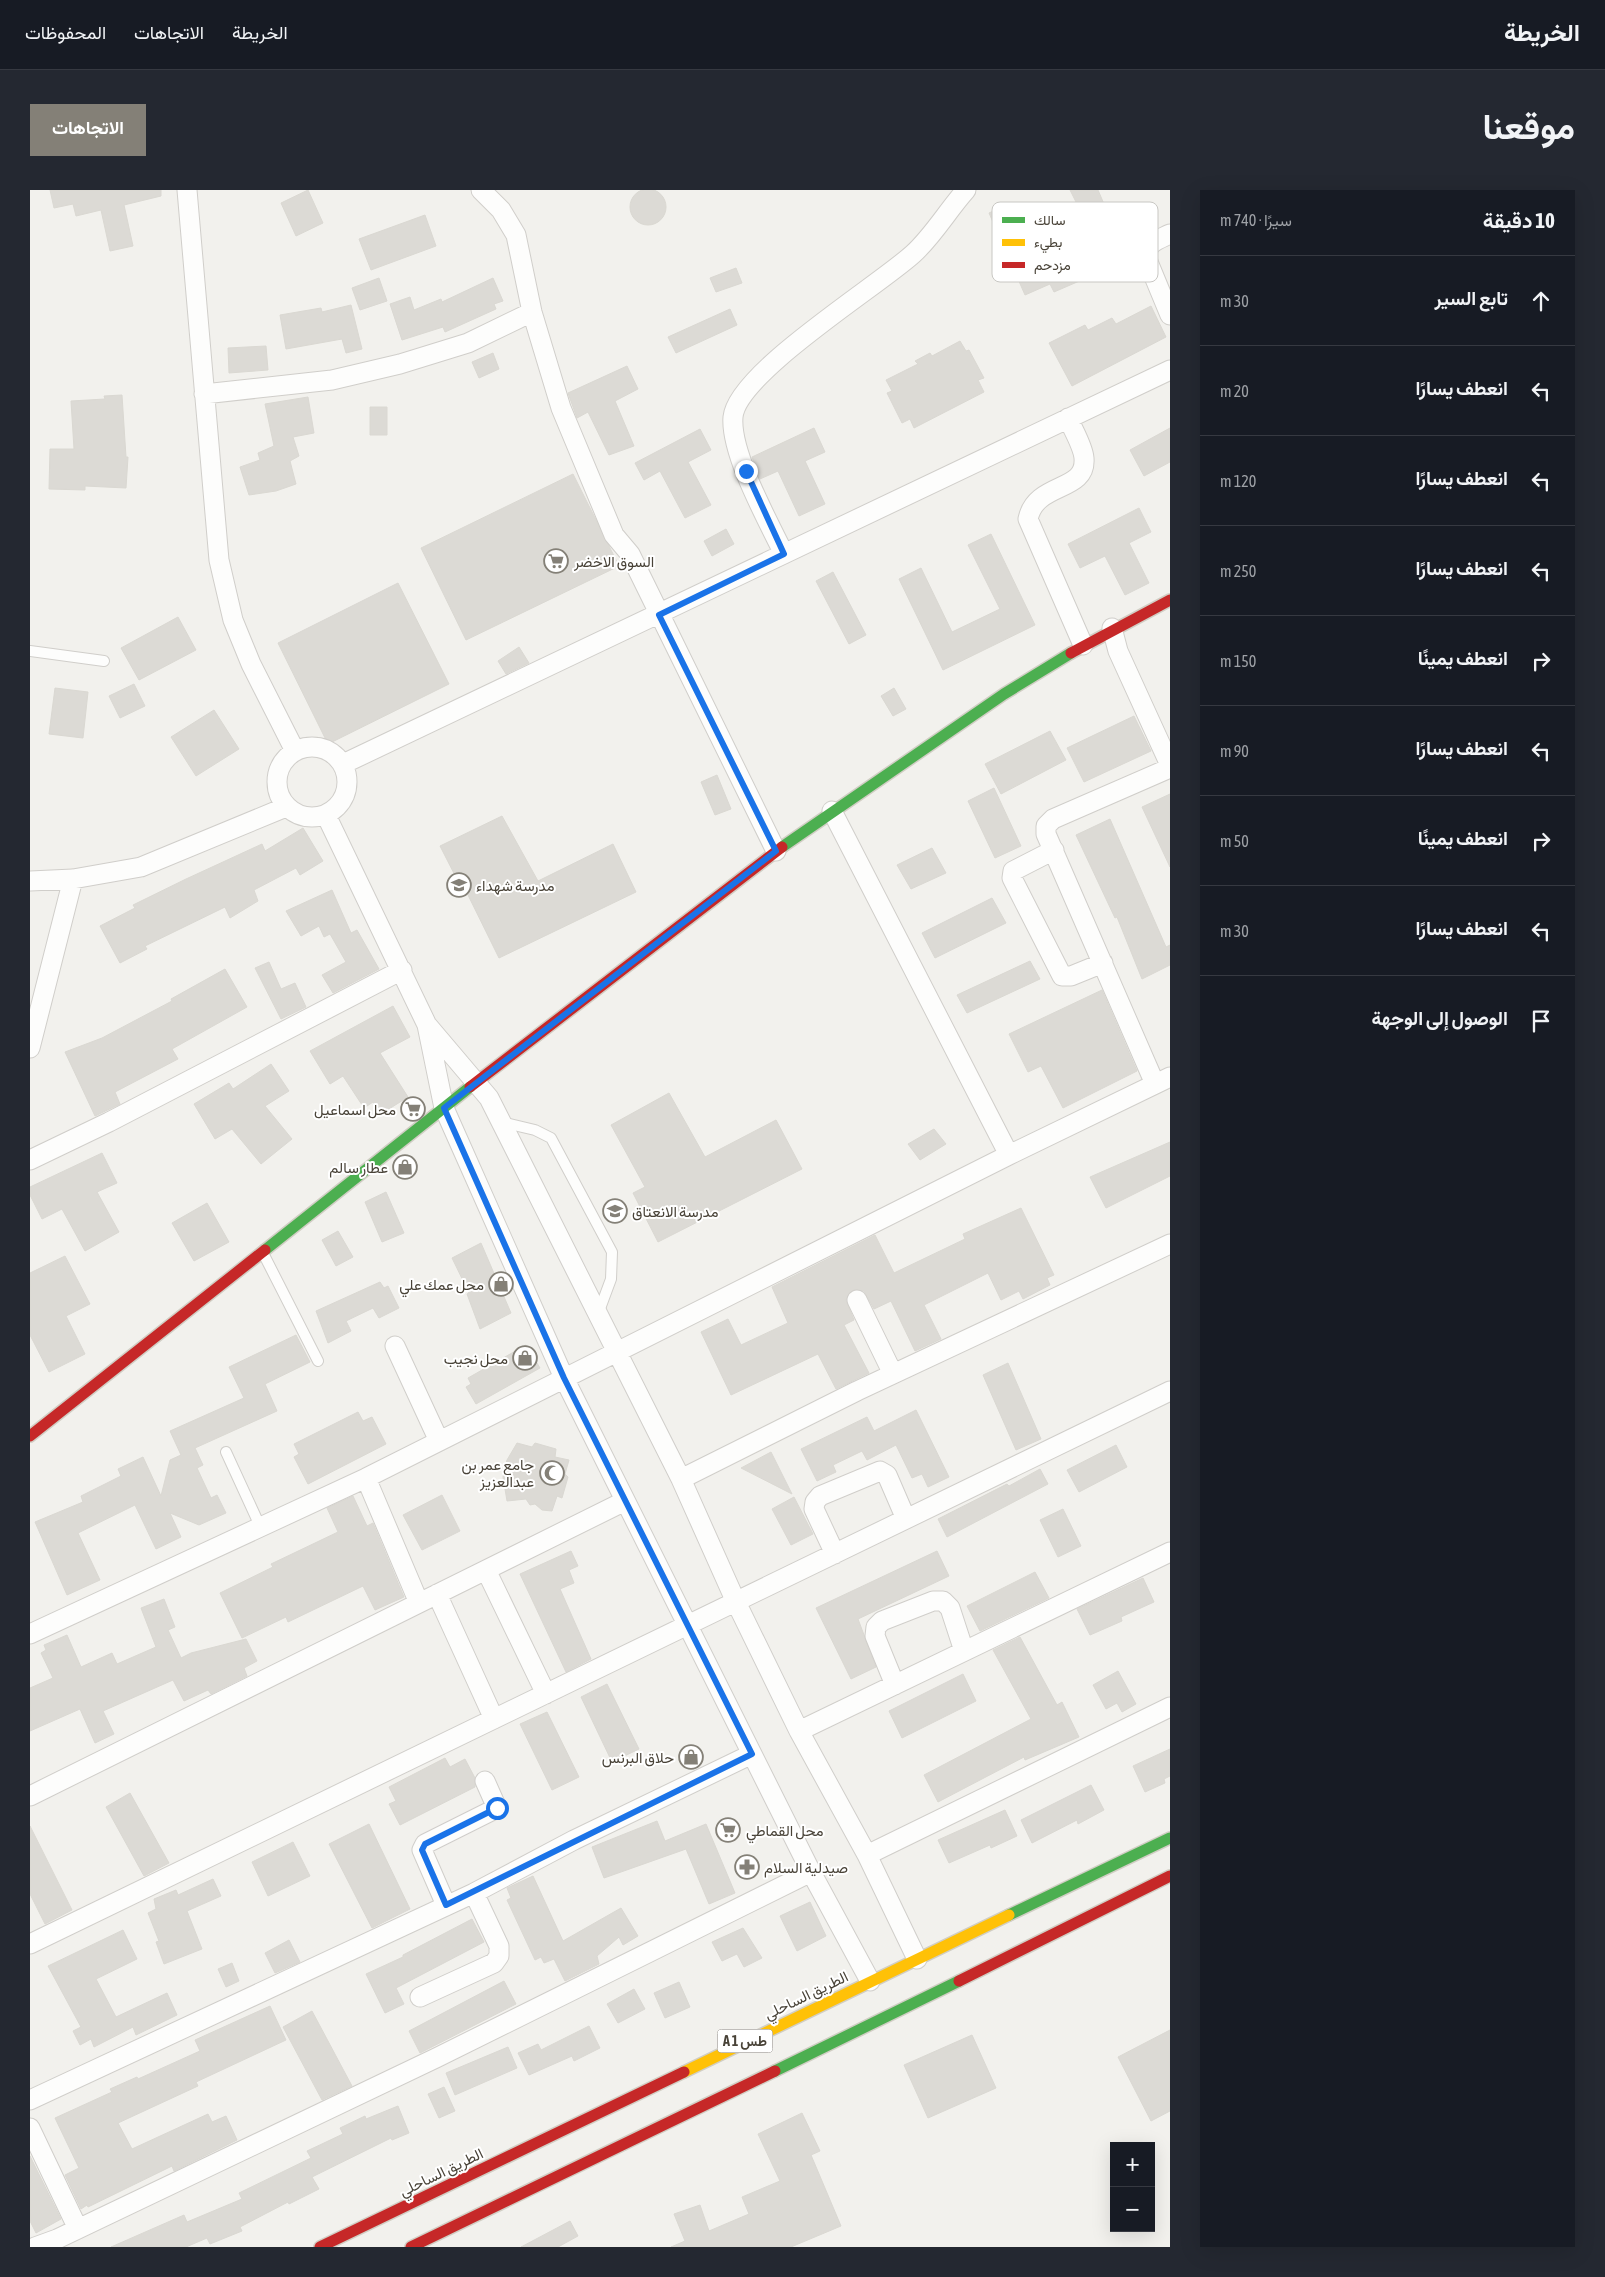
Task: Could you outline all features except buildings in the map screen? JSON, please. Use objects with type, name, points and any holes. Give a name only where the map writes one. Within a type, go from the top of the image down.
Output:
[{"type":"main road","points":[[30,1436],[476,1082],[776,851],[1004,694],[1083,644],[1170,600]]},
{"type":"main road","name":"الطريق الساحلي","points":[[320,2247],[1170,1838]]},
{"type":"main road","name":"A 1 طس","points":[[410,2247],[554,2175],[1040,1942],[1170,1876]]},
{"type":"street","points":[[481,190],[500,210],[516,235],[532,312],[561,408],[586,472],[614,535],[630,554],[776,851]]},
{"type":"street","points":[[784,554],[746,471],[735,438],[733,416],[748,386],[837,309],[913,254],[966,190]]},
{"type":"street","points":[[191,191],[204,394],[218,560],[233,620],[250,664],[295,750]]},
{"type":"street","points":[[1158,240],[1170,234]]},
{"type":"street","points":[[1156,282],[1170,315]]},
{"type":"street","points":[[204,394],[332,380],[400,364],[468,343],[532,312]]},
{"type":"street","points":[[343,764],[1170,370]]},
{"type":"street","points":[[1068,418],[1084,457],[1083,469],[1076,480],[1040,497],[1030,508],[1028,519],[1083,644]]},
{"type":"street","points":[[30,1634],[366,1478],[1009,1154],[1162,1081],[1103,963],[1046,834],[1046,826],[1053,819],[1170,766],[1118,651],[1112,628]]},
{"type":"street","points":[[313,746],[330,751],[343,764],[348,783],[342,802],[326,815],[305,818],[286,807],[276,788],[280,766],[295,750],[313,746]]},
{"type":"street","points":[[30,881],[73,879],[141,867],[286,807]]},
{"type":"street","points":[[832,811],[1009,1154]]},
{"type":"street","points":[[326,815],[427,1025],[444,1108],[564,1378],[811,1872],[870,1981]]},
{"type":"street","points":[[1054,850],[1019,866],[1013,871],[1012,878],[1062,976],[1071,976],[1103,963]]},
{"type":"street","points":[[30,1048],[32,1029],[73,879]]},
{"type":"street","points":[[30,1160],[109,1122],[402,970]]},
{"type":"street","points":[[427,1025],[489,1098],[681,1478],[736,1602],[800,1731],[867,1855],[917,1959]]},
{"type":"street","points":[[681,1478],[893,1374],[1170,1244]]},
{"type":"street","points":[[857,1300],[893,1374]]},
{"type":"street","points":[[395,1346],[439,1441]]},
{"type":"street","points":[[30,1944],[1170,1391]]},
{"type":"street","points":[[835,1554],[814,1509],[815,1502],[820,1496],[880,1471],[886,1475],[906,1519]]},
{"type":"street","points":[[366,1478],[419,1603]]},
{"type":"street","points":[[30,1796],[625,1501]]},
{"type":"street","points":[[800,1731],[1170,1552]]},
{"type":"street","points":[[486,1570],[546,1694]]},
{"type":"street","points":[[437,1594],[494,1719]]},
{"type":"street","points":[[895,1685],[875,1636],[876,1628],[882,1621],[933,1601],[944,1602],[950,1608],[964,1651]]},
{"type":"street","points":[[867,1855],[1170,1707]]},
{"type":"street","points":[[30,2100],[474,1893],[574,1840],[752,1754]]},
{"type":"street","points":[[446,1905],[422,1850],[425,1844],[497,1808],[485,1781]]},
{"type":"street","points":[[35,2247],[78,2229],[445,2053],[811,1872]]},
{"type":"street","points":[[420,1997],[494,1963],[499,1956],[499,1946],[474,1893]]},
{"type":"street","points":[[30,2128],[78,2229]]},
{"type":"lane","points":[[30,651],[104,661]]},
{"type":"lane","points":[[501,1122],[544,1132],[551,1138],[612,1252],[611,1279],[598,1314]]},
{"type":"lane","points":[[263,1252],[318,1361]]},
{"type":"lane","points":[[226,1452],[260,1526]]},
{"type":"traffic: fast","points":[[782,847],[1004,694],[1071,653]]},
{"type":"traffic: fast","points":[[265,1250],[470,1087]]},
{"type":"traffic: fast","points":[[1009,1915],[1170,1838]]},
{"type":"traffic: fast","points":[[775,2071],[959,1981]]},
{"type":"traffic: slow","points":[[684,2072],[1009,1915]]},
{"type":"traffic: jam","points":[[1071,653],[1170,600]]},
{"type":"traffic: jam","points":[[470,1087],[782,847]]},
{"type":"traffic: jam","points":[[30,1436],[265,1250]]},
{"type":"traffic: jam","points":[[959,1981],[1170,1876]]},
{"type":"traffic: jam","points":[[411,2247],[775,2071]]},
{"type":"traffic: jam","points":[[320,2247],[684,2072]]},
{"type":"place","name":"السوق الاخضر","points":[[556,561]]},
{"type":"place","name":"مدرسة شهداء","points":[[459,885]]},
{"type":"place","name":"محل اسماعيل","points":[[413,1109]]},
{"type":"place","name":"عطار سالم","points":[[405,1167]]},
{"type":"place","name":"مدرسة الانعتاق","points":[[615,1211]]},
{"type":"place","name":"محل عمك علي","points":[[501,1284]]},
{"type":"place","name":"محل نجيب","points":[[525,1358]]},
{"type":"place","name":"جامع عمر بن عبدالعزيز","points":[[552,1473]]},
{"type":"place","name":"حلاق البرنس","points":[[691,1757]]},
{"type":"place","name":"محل القماطي","points":[[728,1830]]},
{"type":"place","name":"صيدلية السلام","points":[[747,1867]]},
{"type":"route","points":[[497,1808],[425,1844],[422,1850],[446,1905],[474,1893],[574,1840],[752,1754],[564,1378],[444,1108],[776,851],[659,615],[784,554],[746,471]]}]
